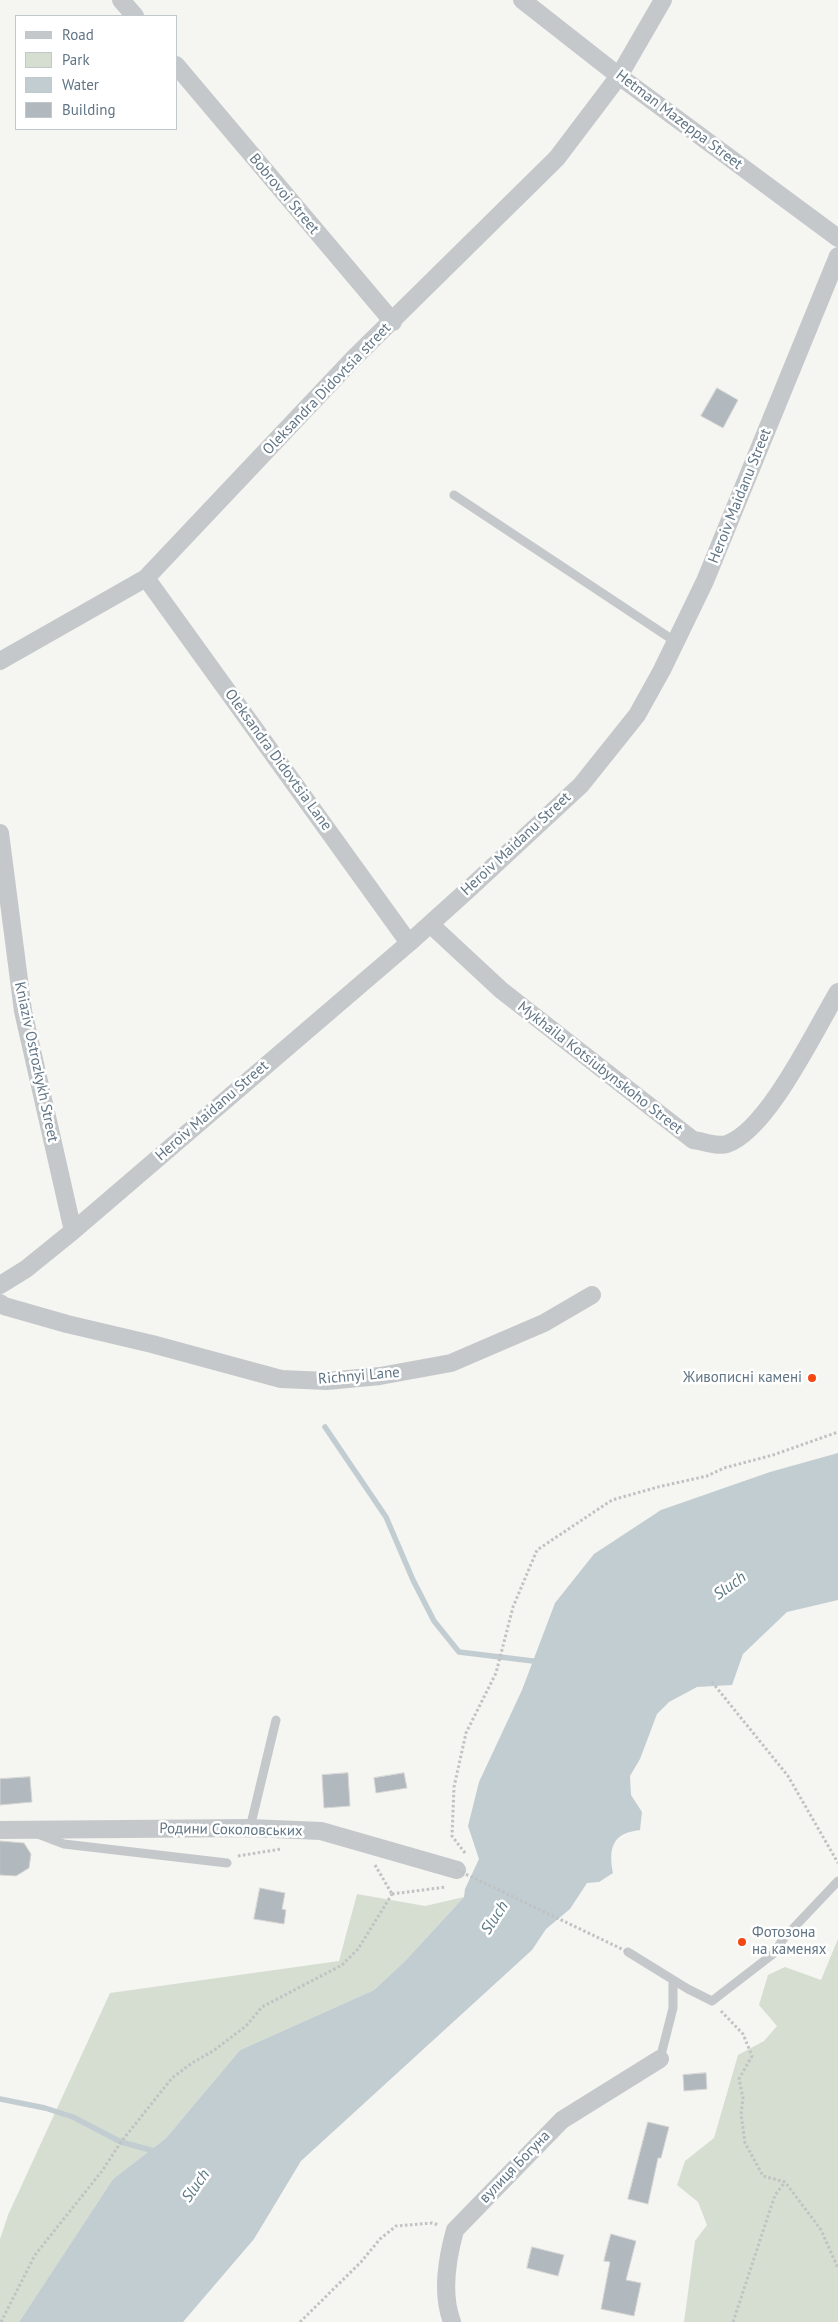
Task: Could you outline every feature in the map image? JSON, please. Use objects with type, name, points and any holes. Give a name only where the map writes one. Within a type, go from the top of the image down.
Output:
[{"type":"street","points":[[121,0],[134,15]]},
{"type":"street","name":"Hetman Mazeppa Street","points":[[522,0],[619,76],[838,238]]},
{"type":"street","name":"Oleksandra Didovtsia street","points":[[0,661],[146,578],[354,358],[393,322],[557,158],[619,76],[663,0]]},
{"type":"street","name":"Bobrovoi Street","points":[[178,67],[393,322]]},
{"type":"street","name":"Heroiv Maidanu Street","points":[[0,1285],[26,1269],[73,1231],[409,943],[581,784],[637,715],[676,642],[705,582],[838,256]]},
{"type":"street","name":"Oleksandra Didovtsia Lane","points":[[146,578],[409,943]]},
{"type":"street","name":"Kniaziv Ostrozkykh Street","points":[[0,833],[23,1012],[73,1231]]},
{"type":"street","name":"Mykhaila Kotsiubynskoho Street","points":[[430,924],[500,990],[693,1140],[726,1145],[749,1132],[770,1108],[838,992]]},
{"type":"street","name":"Richnyi Lane","points":[[0,1303],[4,1306],[67,1324],[152,1344],[281,1379],[327,1381],[380,1376],[451,1364],[544,1323],[592,1295]]},
{"type":"street","name":"Родини Соколовських","points":[[0,1830],[250,1828],[322,1831],[458,1876]]},
{"type":"street","name":"вулиця Богуна","points":[[455,2230],[562,2120],[660,2059]]},
{"type":"street","points":[[452,2322],[449,2314],[446,2282],[455,2230]]},
{"type":"lane","points":[[454,495],[676,642]]},
{"type":"lane","points":[[250,1828],[276,1720]]},
{"type":"lane","points":[[30,1831],[64,1844],[227,1863]]},
{"type":"lane","points":[[628,1952],[712,2002],[773,1954],[784,1938],[838,1880]]},
{"type":"lane","points":[[660,2059],[673,2008],[673,1980]]},
{"type":"path","points":[[467,1855],[452,1836],[454,1787],[466,1733],[496,1673],[513,1607],[537,1550],[612,1500],[658,1486],[706,1476],[724,1468],[773,1455],[838,1432]]},
{"type":"path","points":[[712,1682],[788,1776],[838,1863]]},
{"type":"path","points":[[227,1863],[236,1856],[283,1849]]},
{"type":"path","points":[[377,1870],[392,1894]]},
{"type":"path","points":[[1,2322],[35,2255],[102,2171],[121,2142],[172,2078],[192,2062],[213,2051],[246,2026],[262,2007],[342,1965],[358,1949],[392,1894],[458,1876],[628,1952]]},
{"type":"path","points":[[712,2002],[743,2034],[752,2056],[738,2079],[743,2098],[744,2144],[763,2176],[785,2182],[821,2230],[838,2268]]},
{"type":"path","points":[[734,2322],[775,2195],[785,2182]]},
{"type":"path","points":[[300,2322],[361,2262],[380,2239],[396,2226],[432,2223],[455,2230]]},
{"type":"green space","points":[[357,1894],[425,1906],[464,1897],[406,1960],[374,1990],[240,2050],[166,2138],[113,2179],[19,2322],[0,2322],[0,2239],[8,2215],[110,1993],[339,1961]]},
{"type":"green space","points":[[838,1939],[838,2322],[684,2322],[695,2241],[707,2225],[698,2202],[677,2185],[685,2161],[714,2138],[738,2055],[764,2041],[777,2026],[759,2005],[768,1975],[785,1967],[821,1980]]},
{"type":"water","name":"Sluch","points":[[838,1453],[838,1600],[787,1612],[743,1654],[732,1685],[697,1687],[669,1702],[657,1714],[640,1759],[630,1776],[631,1795],[642,1812],[640,1830],[624,1834],[614,1843],[611,1856],[613,1873],[599,1882],[587,1883],[570,1909],[546,1929],[532,1950],[301,2161],[254,2239],[183,2322],[19,2322],[113,2179],[166,2138],[240,2050],[374,1990],[406,1960],[464,1897],[465,1889],[479,1859],[468,1826],[479,1782],[522,1690],[555,1603],[594,1554],[661,1510],[770,1472]]},
{"type":"building","points":[[717,388],[738,400],[723,428],[701,416]]},
{"type":"building","points":[[348,1773],[350,1806],[324,1808],[322,1775]]},
{"type":"building","points":[[404,1773],[407,1788],[376,1793],[374,1778]]},
{"type":"building","points":[[30,1777],[32,1802],[0,1805],[0,1779]]},
{"type":"building","points":[[0,1841],[24,1843],[31,1854],[29,1868],[16,1876],[0,1875]]},
{"type":"building","points":[[260,1888],[285,1893],[282,1909],[286,1910],[284,1924],[254,1919]]},
{"type":"building","points":[[706,2073],[707,2089],[684,2091],[683,2075]]},
{"type":"building","points":[[648,2122],[669,2127],[661,2158],[658,2158],[648,2204],[628,2199]]},
{"type":"building","points":[[611,2234],[636,2241],[626,2280],[641,2283],[634,2316],[601,2309],[610,2262],[604,2261]]},
{"type":"building","points":[[532,2247],[564,2255],[558,2276],[527,2268]]},
{"type":"waterway","points":[[325,1427],[386,1517],[413,1580],[434,1621],[459,1652],[541,1662]]},
{"type":"waterway","points":[[0,2099],[45,2108],[73,2117],[121,2142],[158,2152]]},
{"type":"place","name":"Живописні камені","points":[[812,1378]]},
{"type":"place","name":"Фотозона на каменях","points":[[742,1942]]}]
